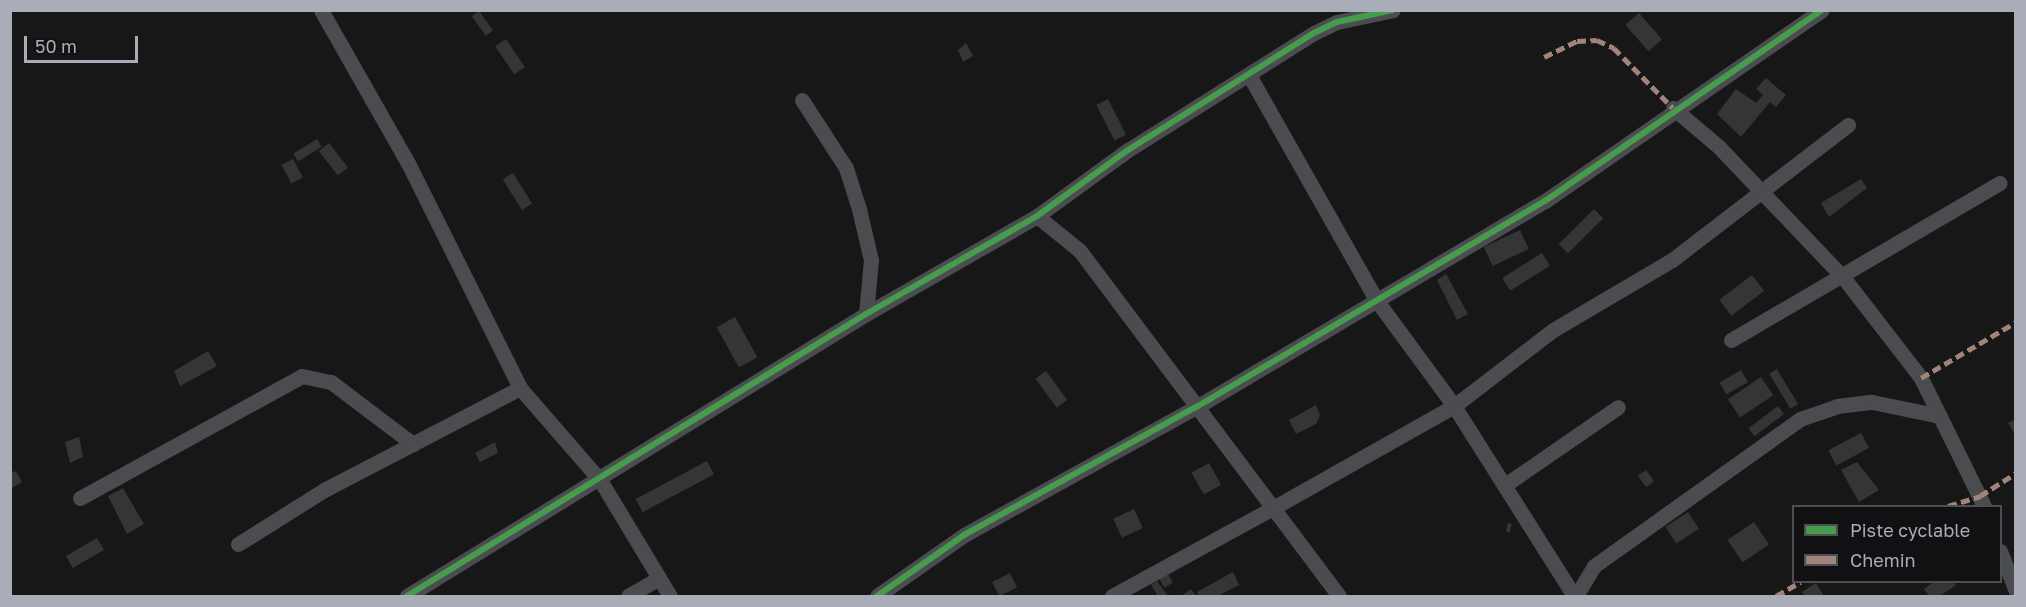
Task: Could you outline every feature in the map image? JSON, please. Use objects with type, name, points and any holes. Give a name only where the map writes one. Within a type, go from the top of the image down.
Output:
[{"type":"street","points":[[321,10],[408,163],[520,388],[600,480],[670,597]]},
{"type":"street","points":[[407,597],[866,314],[1037,216],[1128,150],[1337,22],[1393,10]]},
{"type":"street","points":[[877,597],[964,535],[1198,406],[1545,201],[1673,108],[1822,10]]},
{"type":"street","points":[[1249,75],[1377,301],[1454,406],[1575,597],[1594,566],[1800,419],[1837,406],[1872,402],[1940,416]]},
{"type":"street","points":[[802,100],[846,168],[859,209],[871,260],[866,314]]},
{"type":"street","points":[[1673,108],[1843,277],[1921,378],[1983,505]]},
{"type":"street","points":[[1112,597],[1454,406],[1553,330],[1672,260],[1762,194],[1848,125]]},
{"type":"street","points":[[1731,340],[1843,277],[2000,183]]},
{"type":"street","points":[[1037,216],[1080,251],[1339,597]]},
{"type":"street","points":[[80,498],[302,376],[331,382],[413,444]]},
{"type":"street","points":[[238,544],[413,444],[520,388]]},
{"type":"street","points":[[1505,485],[1618,407]]},
{"type":"street","points":[[2002,554],[2016,591]]},
{"type":"street","points":[[627,597],[659,578]]},
{"type":"building","points":[[479,11],[493,30],[486,36],[472,16]]},
{"type":"building","points":[[1639,13],[1662,39],[1648,51],[1625,25]]},
{"type":"building","points":[[506,39],[525,67],[514,74],[495,46]]},
{"type":"building","points":[[966,43],[973,56],[963,62],[958,50]]},
{"type":"building","points":[[1766,78],[1786,95],[1776,107],[1770,102],[1741,137],[1717,114],[1736,89],[1756,103],[1763,95],[1756,89]]},
{"type":"building","points":[[1108,99],[1126,135],[1115,141],[1096,105]]},
{"type":"building","points":[[317,139],[322,147],[298,161],[293,154]]},
{"type":"building","points":[[329,143],[348,167],[338,175],[319,151]]},
{"type":"building","points":[[293,159],[303,178],[291,184],[282,165]]},
{"type":"building","points":[[513,173],[532,204],[522,210],[503,179]]},
{"type":"building","points":[[1861,179],[1867,188],[1829,217],[1821,203]]},
{"type":"building","points":[[1594,209],[1603,218],[1568,254],[1559,244]]},
{"type":"building","points":[[1520,230],[1529,249],[1493,266],[1484,247]]},
{"type":"building","points":[[1542,253],[1550,266],[1510,291],[1502,278]]},
{"type":"building","points":[[1446,274],[1468,314],[1457,320],[1437,280]]},
{"type":"building","points":[[1752,275],[1764,291],[1731,316],[1719,300]]},
{"type":"building","points":[[735,317],[757,357],[739,367],[717,327]]},
{"type":"building","points":[[208,351],[217,366],[180,386],[174,371]]},
{"type":"building","points":[[1777,369],[1798,404],[1790,409],[1769,374]]},
{"type":"building","points":[[1741,370],[1748,382],[1726,395],[1719,382]]},
{"type":"building","points":[[1046,371],[1067,400],[1057,408],[1035,379]]},
{"type":"building","points":[[1761,377],[1773,395],[1740,418],[1728,399]]},
{"type":"building","points":[[1316,405],[1320,415],[1316,424],[1296,434],[1289,420]]},
{"type":"building","points":[[1778,406],[1784,414],[1754,436],[1748,428]]},
{"type":"building","points":[[2016,419],[2016,436],[2008,423]]},
{"type":"building","points":[[1861,433],[1869,448],[1836,465],[1828,450]]},
{"type":"building","points":[[79,437],[83,457],[70,463],[65,442]]},
{"type":"building","points":[[495,442],[498,453],[480,462],[475,453]]},
{"type":"building","points":[[707,461],[714,474],[643,512],[635,499]]},
{"type":"building","points":[[1857,462],[1879,490],[1859,502],[1841,470]]},
{"type":"building","points":[[1209,463],[1221,485],[1204,495],[1192,473]]},
{"type":"building","points":[[1646,470],[1654,481],[1646,487],[1638,476]]},
{"type":"building","points":[[16,471],[22,482],[10,489],[10,473]]},
{"type":"building","points":[[123,488],[144,524],[127,534],[108,496]]},
{"type":"building","points":[[1134,509],[1143,528],[1122,538],[1113,519]]},
{"type":"building","points":[[1688,512],[1699,529],[1676,543],[1665,527]]},
{"type":"building","points":[[1754,522],[1769,544],[1743,562],[1727,540]]},
{"type":"building","points":[[1508,523],[1512,524],[1510,533],[1506,532]]},
{"type":"building","points":[[97,538],[104,550],[73,568],[66,556]]},
{"type":"building","points":[[1233,572],[1239,585],[1218,596],[1199,596],[1197,592]]},
{"type":"building","points":[[1010,573],[1017,587],[999,596],[992,582]]},
{"type":"building","points":[[1168,574],[1173,583],[1164,588],[1159,579]]},
{"type":"building","points":[[1157,581],[1168,596],[1158,596],[1151,585]]},
{"type":"building","points":[[1816,583],[1824,596],[1805,596],[1802,592]]},
{"type":"building","points":[[1932,583],[1955,583],[1956,585],[1940,596],[1929,596],[1924,589]]},
{"type":"building","points":[[1191,589],[1196,596],[1181,596]]},
{"type":"marked path","points":[[1544,57],[1577,41],[1597,40],[1614,48],[1673,108]]},
{"type":"marked path","points":[[1921,378],[2016,322]]},
{"type":"marked path","points":[[1951,505],[1980,496],[2016,473]]},
{"type":"marked path","points":[[1776,596],[1798,583]]},
{"type":"cycle path","points":[[407,596],[866,314],[1037,216],[1128,150],[1314,33],[1337,22],[1393,10]]},
{"type":"cycle path","points":[[877,596],[964,535],[1198,406],[1545,201],[1822,10]]}]
